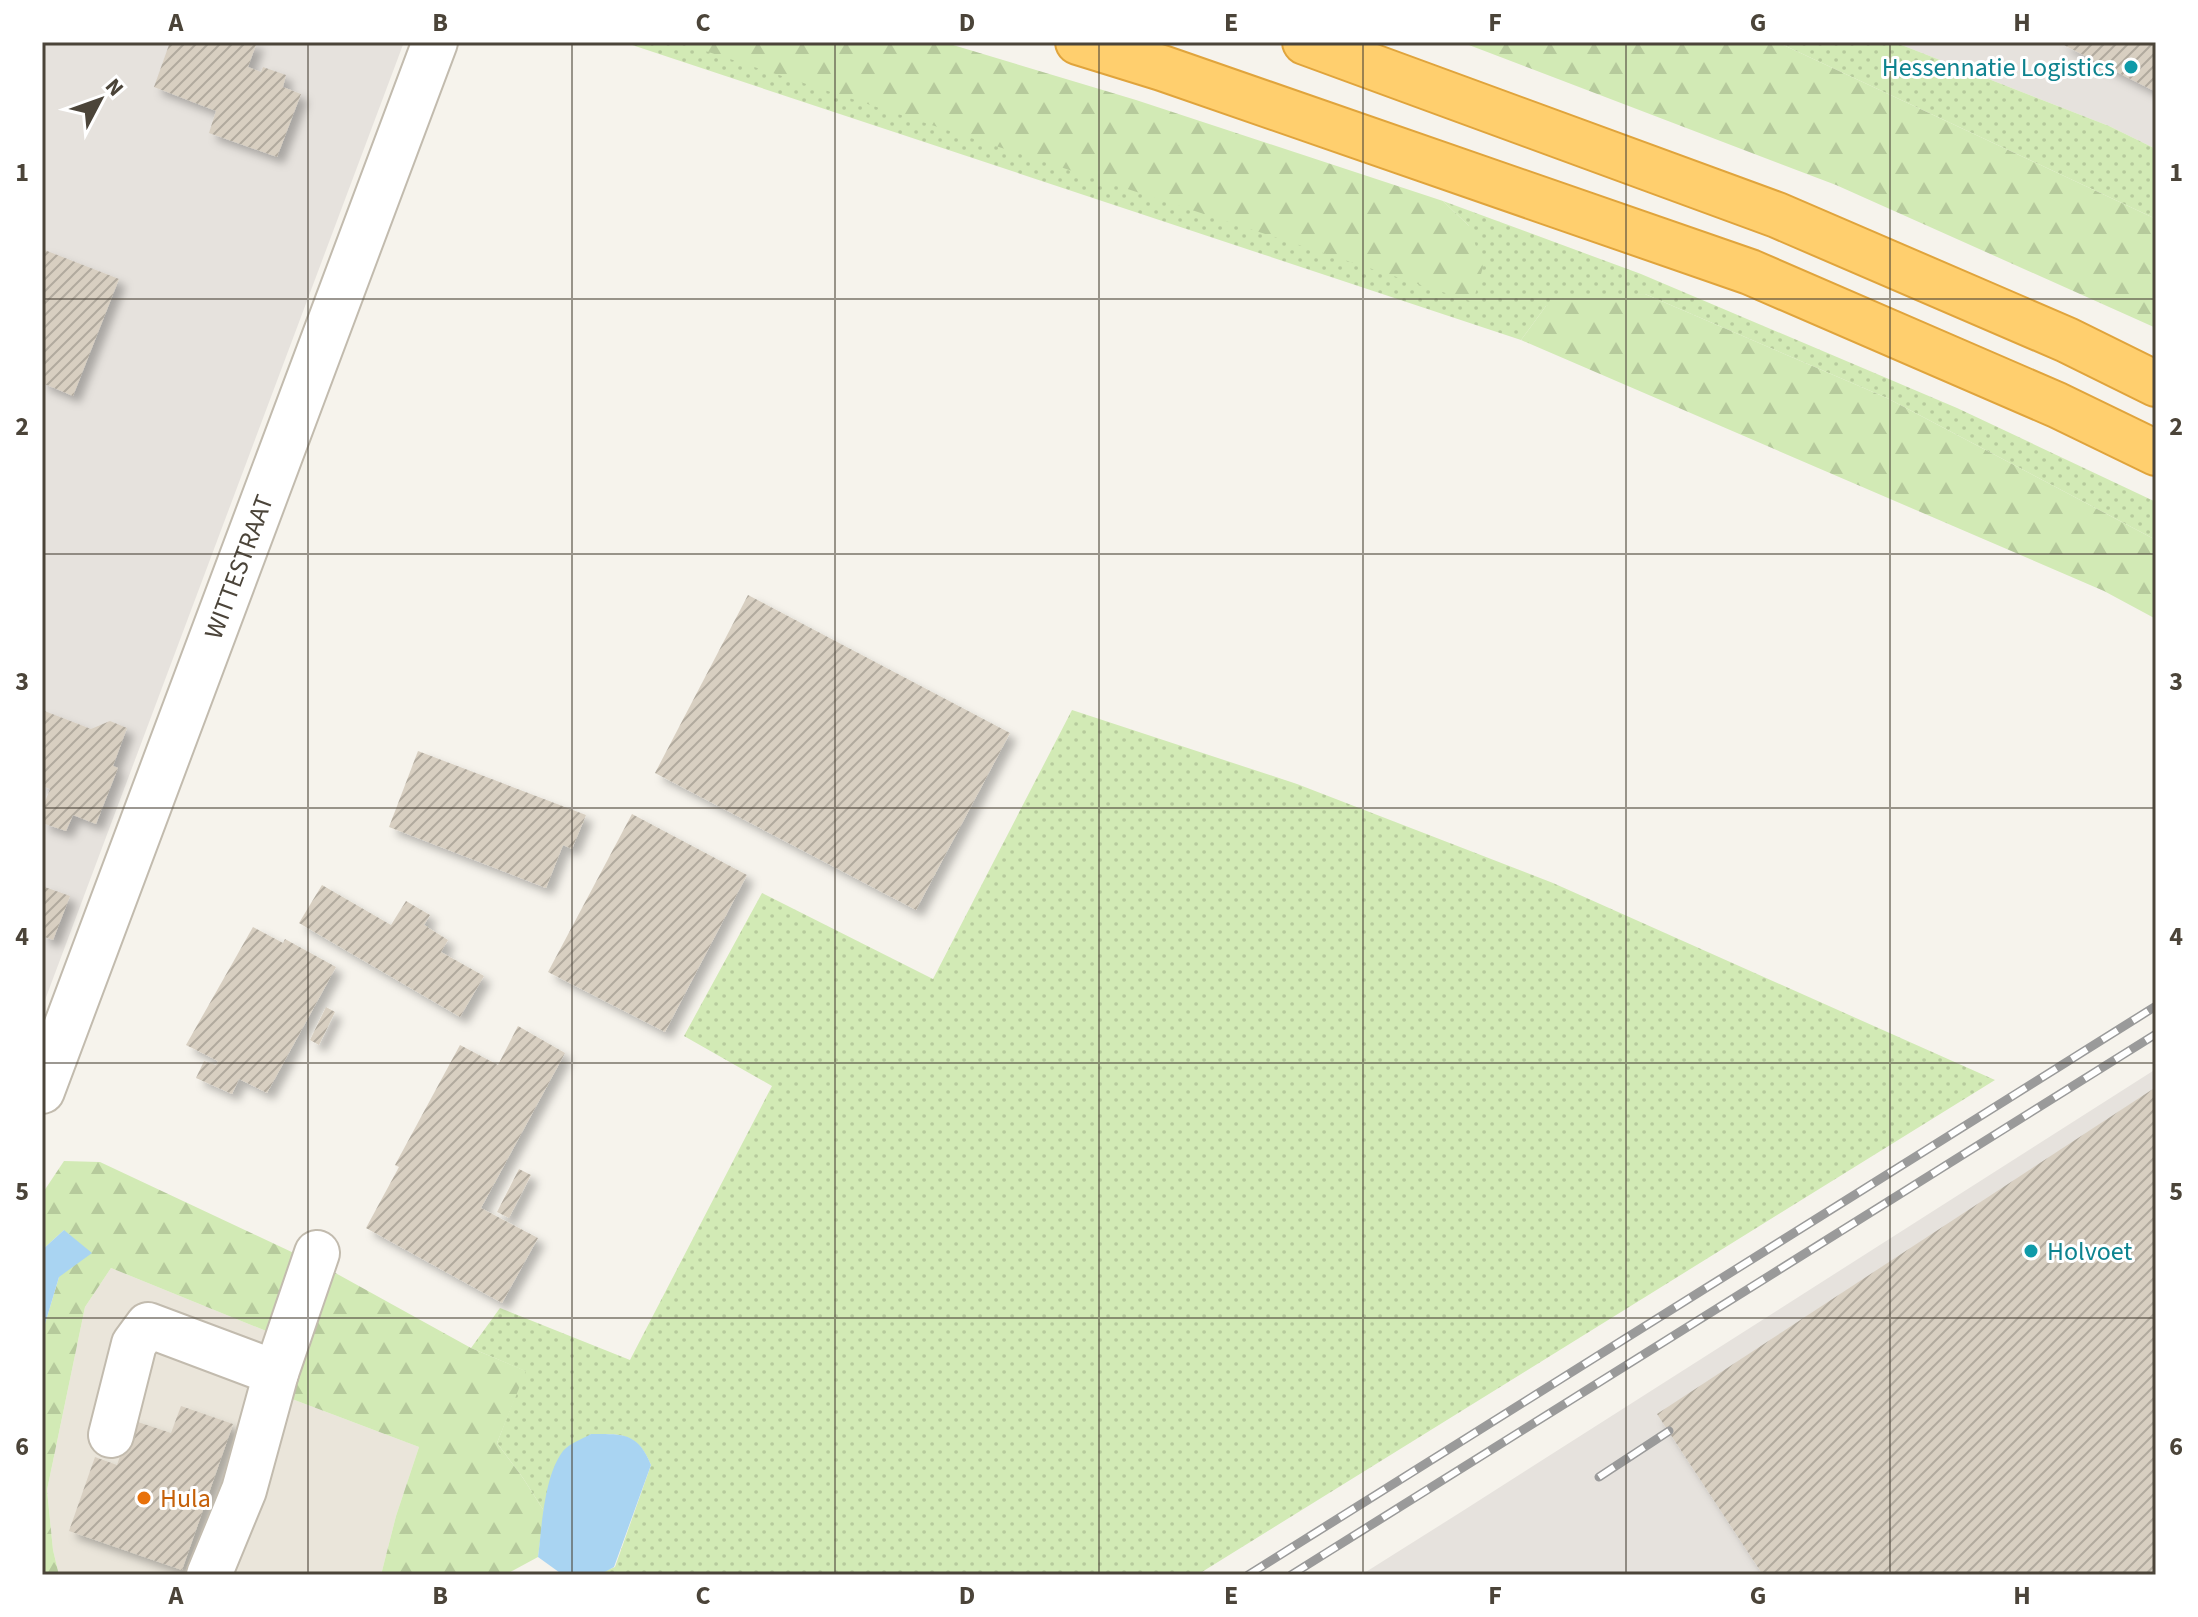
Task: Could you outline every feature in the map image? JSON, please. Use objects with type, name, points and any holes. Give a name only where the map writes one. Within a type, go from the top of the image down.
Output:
[{"type":"highway","points":[[1078,42],[1177,73],[1750,272],[2057,405],[2156,453]]},
{"type":"highway","points":[[1305,42],[1777,215],[2067,340],[2156,384]]},
{"type":"street","name":"WITTESTRAAT","points":[[42,1091],[435,42]]},
{"type":"street","points":[[209,1575],[244,1490],[276,1373],[317,1253]]},
{"type":"street","points":[[111,1435],[134,1344],[148,1325],[276,1373]]},
{"type":"shaded area","points":[[42,42],[404,42],[42,1008]]},
{"type":"shaded area","points":[[1894,42],[2156,42],[2156,149],[2109,126]]},
{"type":"shaded area","name":"Holvoet","points":[[2156,1069],[2156,1575],[1361,1575],[1461,1512]]},
{"type":"shaded area","points":[[111,1268],[276,1335],[284,1396],[419,1447],[396,1516],[381,1575],[59,1575],[53,1550],[47,1490],[85,1307]]},
{"type":"green space","points":[[623,42],[678,42],[1469,226],[1443,201],[1641,274],[1957,408],[2156,502],[2156,540],[1887,398],[1645,294],[1546,306],[1521,340]]},
{"type":"green space","points":[[678,42],[943,42],[1136,100],[1443,201],[1469,226],[1483,267],[1473,302]]},
{"type":"green space","points":[[1461,42],[1777,42],[2156,219],[2156,328],[1836,185]]},
{"type":"green space","points":[[1777,42],[1894,42],[2109,126],[2156,149],[2156,219]]},
{"type":"green space","points":[[1645,294],[1887,398],[2156,540],[2156,619],[2104,591],[1521,340],[1546,306],[1568,296]]},
{"type":"green space","points":[[1072,710],[1297,784],[1553,883],[1995,1080],[1197,1575],[595,1575],[615,1567],[651,1465],[646,1454],[634,1441],[620,1435],[591,1434],[552,1475],[544,1511],[497,1443],[525,1371],[471,1348],[500,1308],[630,1360],[772,1086],[684,1036],[762,893],[933,979]]},
{"type":"green space","points":[[64,1161],[100,1162],[330,1270],[471,1348],[526,1371],[497,1443],[544,1511],[538,1557],[505,1575],[381,1575],[396,1516],[419,1447],[284,1396],[276,1335],[111,1268],[85,1307],[47,1490],[53,1550],[59,1575],[42,1575],[42,1334],[59,1277],[64,1230],[42,1250],[42,1194]]},
{"type":"water","points":[[64,1230],[92,1253],[59,1277],[42,1334],[42,1250]]},
{"type":"water","points":[[591,1434],[628,1437],[640,1446],[651,1465],[614,1567],[599,1575],[563,1575],[538,1557],[545,1502],[552,1474],[563,1451]]},
{"type":"building","points":[[170,42],[257,42],[248,67],[261,72],[263,67],[286,75],[283,87],[301,94],[277,157],[209,133],[216,111],[154,87]]},
{"type":"building","name":"Hessennatie Logistics","points":[[2058,42],[2156,42],[2156,92]]},
{"type":"building","points":[[42,249],[119,279],[73,396],[42,383]]},
{"type":"building","points":[[748,595],[1010,733],[916,910],[655,773]]},
{"type":"building","points":[[42,710],[91,729],[110,721],[127,728],[113,766],[118,768],[96,824],[73,815],[66,831],[42,823],[46,808],[43,807],[50,789],[42,786]]},
{"type":"building","points":[[418,751],[586,815],[572,849],[563,845],[546,888],[389,827]]},
{"type":"building","points":[[632,814],[747,875],[665,1032],[548,972]]},
{"type":"building","points":[[322,885],[391,925],[406,901],[430,915],[424,925],[448,940],[441,952],[484,976],[460,1017],[299,923]]},
{"type":"building","points":[[42,886],[70,896],[53,940],[42,936]]},
{"type":"building","points":[[253,927],[283,943],[285,939],[336,967],[267,1093],[239,1079],[232,1094],[196,1078],[204,1061],[216,1065],[218,1061],[186,1045]]},
{"type":"building","points":[[326,1007],[335,1012],[319,1045],[310,1040]]},
{"type":"building","points":[[518,1026],[565,1053],[481,1208],[538,1238],[502,1303],[366,1228],[399,1167],[395,1165],[460,1045],[498,1065]]},
{"type":"building","name":"Holvoet","points":[[2156,1087],[2156,1575],[1763,1575],[1657,1414]]},
{"type":"building","points":[[519,1169],[531,1175],[509,1218],[497,1212]]},
{"type":"building","name":"Hula","points":[[181,1406],[233,1424],[182,1570],[69,1531],[95,1457],[117,1465],[132,1420],[171,1433]]},
{"type":"railway","points":[[1248,1575],[2156,1006]]},
{"type":"railway","points":[[1291,1575],[2156,1034]]},
{"type":"railway","points":[[1599,1477],[1669,1431]]},
{"type":"place","name":"Hessennatie Logistics","points":[[2131,67]]},
{"type":"place","name":"Holvoet","points":[[2031,1251]]},
{"type":"place","name":"Hula","points":[[144,1498]]}]
